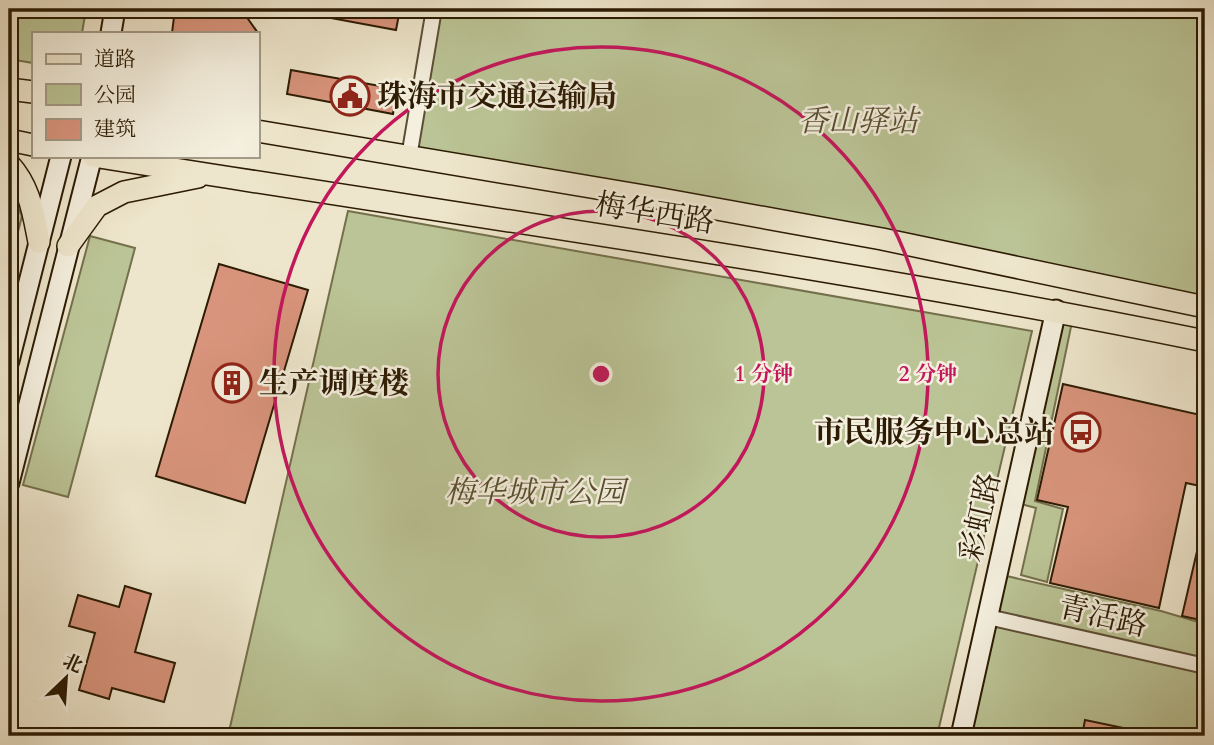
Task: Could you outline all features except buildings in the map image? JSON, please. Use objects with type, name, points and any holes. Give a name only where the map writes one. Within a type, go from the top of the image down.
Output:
[{"type":"main road","points":[[111,32],[115,9]]},
{"type":"main road","points":[[9,89],[32,92]]},
{"type":"main road","name":"梅华西路","points":[[259,131],[882,239],[1205,307]]},
{"type":"main road","points":[[9,140],[32,145]]},
{"type":"main road","points":[[9,361],[60,158]]},
{"type":"main road","points":[[9,483],[92,158]]},
{"type":"main road","name":"梅华西路","points":[[106,158],[660,243],[1056,310],[1205,341]]},
{"type":"main road","points":[[9,164],[20,176],[30,196],[39,242]]},
{"type":"main road","points":[[68,246],[97,206],[122,193],[208,174]]},
{"type":"main road","name":"彩虹路","points":[[961,736],[1056,310]]},
{"type":"street","points":[[408,157],[434,9]]},
{"type":"street","name":"青活路","points":[[988,617],[1205,666]]},
{"type":"green space","points":[[9,9],[86,9],[82,32],[32,32],[32,63],[9,59]]},
{"type":"green space","name":"香山驿站","points":[[434,9],[1205,9],[1205,307],[409,156]]},
{"type":"green space","points":[[9,188],[22,216],[9,267]]},
{"type":"green space","name":"梅华城市公园","points":[[348,211],[1032,331],[937,736],[228,736]]},
{"type":"green space","points":[[90,236],[135,248],[68,497],[23,485]]},
{"type":"green space","points":[[1058,314],[1073,317],[1035,501],[1063,509],[1047,582],[1021,575],[1036,508],[1017,503]]},
{"type":"green space","points":[[1002,575],[1161,611],[1205,624],[1205,663],[993,615]]},
{"type":"green space","points":[[989,617],[1205,666],[1205,736],[962,736]]},
{"type":"place","name":"珠海市交通运输局","points":[[350,96]]},
{"type":"place","name":"生产调度楼","points":[[232,383]]},
{"type":"place","name":"市民服务中心总站","points":[[1081,432]]}]
